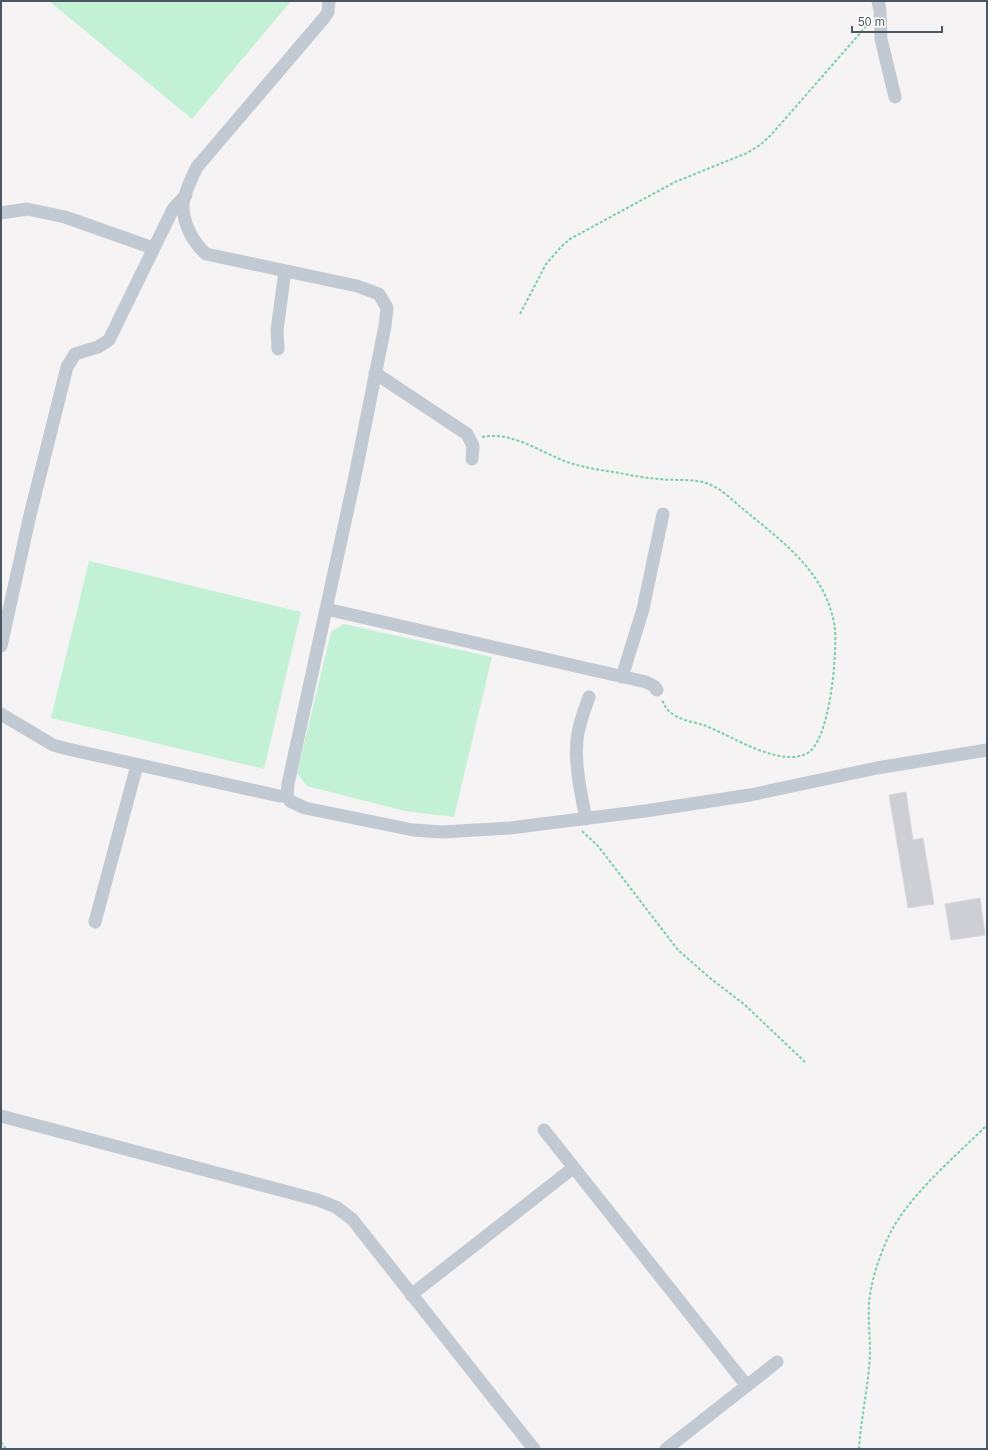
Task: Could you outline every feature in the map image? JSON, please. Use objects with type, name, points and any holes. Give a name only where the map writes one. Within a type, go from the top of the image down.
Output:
[{"type":"street","points":[[329,1],[328,12],[324,18],[197,167],[190,180],[183,208],[188,229],[195,244],[206,254],[357,286],[379,294],[387,308],[385,326],[355,476],[288,784],[286,796],[290,802],[305,808],[413,830],[473,831],[586,820],[750,795],[877,768],[987,750]]},
{"type":"street","points":[[879,5],[881,38],[895,97]]},
{"type":"street","points":[[1,646],[30,515],[67,367],[75,354],[98,347],[109,340],[173,209],[186,195]]},
{"type":"street","points":[[1,213],[26,210],[65,217],[153,248]]},
{"type":"street","points":[[278,349],[277,330],[285,271]]},
{"type":"street","points":[[375,373],[467,434],[473,446],[472,459]]},
{"type":"street","points":[[622,676],[643,609],[663,514]]},
{"type":"street","points":[[326,609],[622,676],[646,682],[654,686],[657,690]]},
{"type":"street","points":[[586,820],[577,748],[580,723],[589,697]]},
{"type":"street","points":[[1,714],[53,745],[137,765],[279,796],[286,796]]},
{"type":"street","points":[[95,922],[137,765]]},
{"type":"street","points":[[1,1116],[327,1202],[336,1207],[352,1219],[534,1449]]},
{"type":"street","points":[[544,1130],[747,1386]]},
{"type":"street","points":[[411,1295],[573,1168]]},
{"type":"street","points":[[666,1449],[777,1362]]},
{"type":"path","points":[[520,314],[546,264],[570,239],[675,182],[747,153],[760,145],[771,134],[879,5]]},
{"type":"path","points":[[470,439],[500,435],[584,467],[659,479],[709,484],[731,499],[795,555],[818,582],[827,601],[835,629],[835,666],[824,726],[815,748],[808,754],[797,758],[774,754],[745,744],[706,726],[682,719],[669,711],[657,690]]},
{"type":"path","points":[[566,822],[584,832],[598,846],[678,950],[710,978],[745,1005],[805,1062]]},
{"type":"path","points":[[859,1449],[870,1353],[869,1303],[873,1278],[883,1251],[894,1226],[913,1200],[936,1174],[987,1125]]},
{"type":"path","points":[[1,1442],[6,1449]]},
{"type":"green space","points":[[49,1],[291,1],[192,119]]},
{"type":"green space","points":[[89,561],[301,612],[264,769],[51,718]]},
{"type":"green space","points":[[344,624],[492,657],[454,817],[405,811],[307,786],[297,773],[331,632]]},
{"type":"building","points":[[906,792],[913,840],[923,838],[934,904],[908,908],[889,795]]},
{"type":"building","points":[[980,898],[985,935],[951,940],[945,904]]}]
